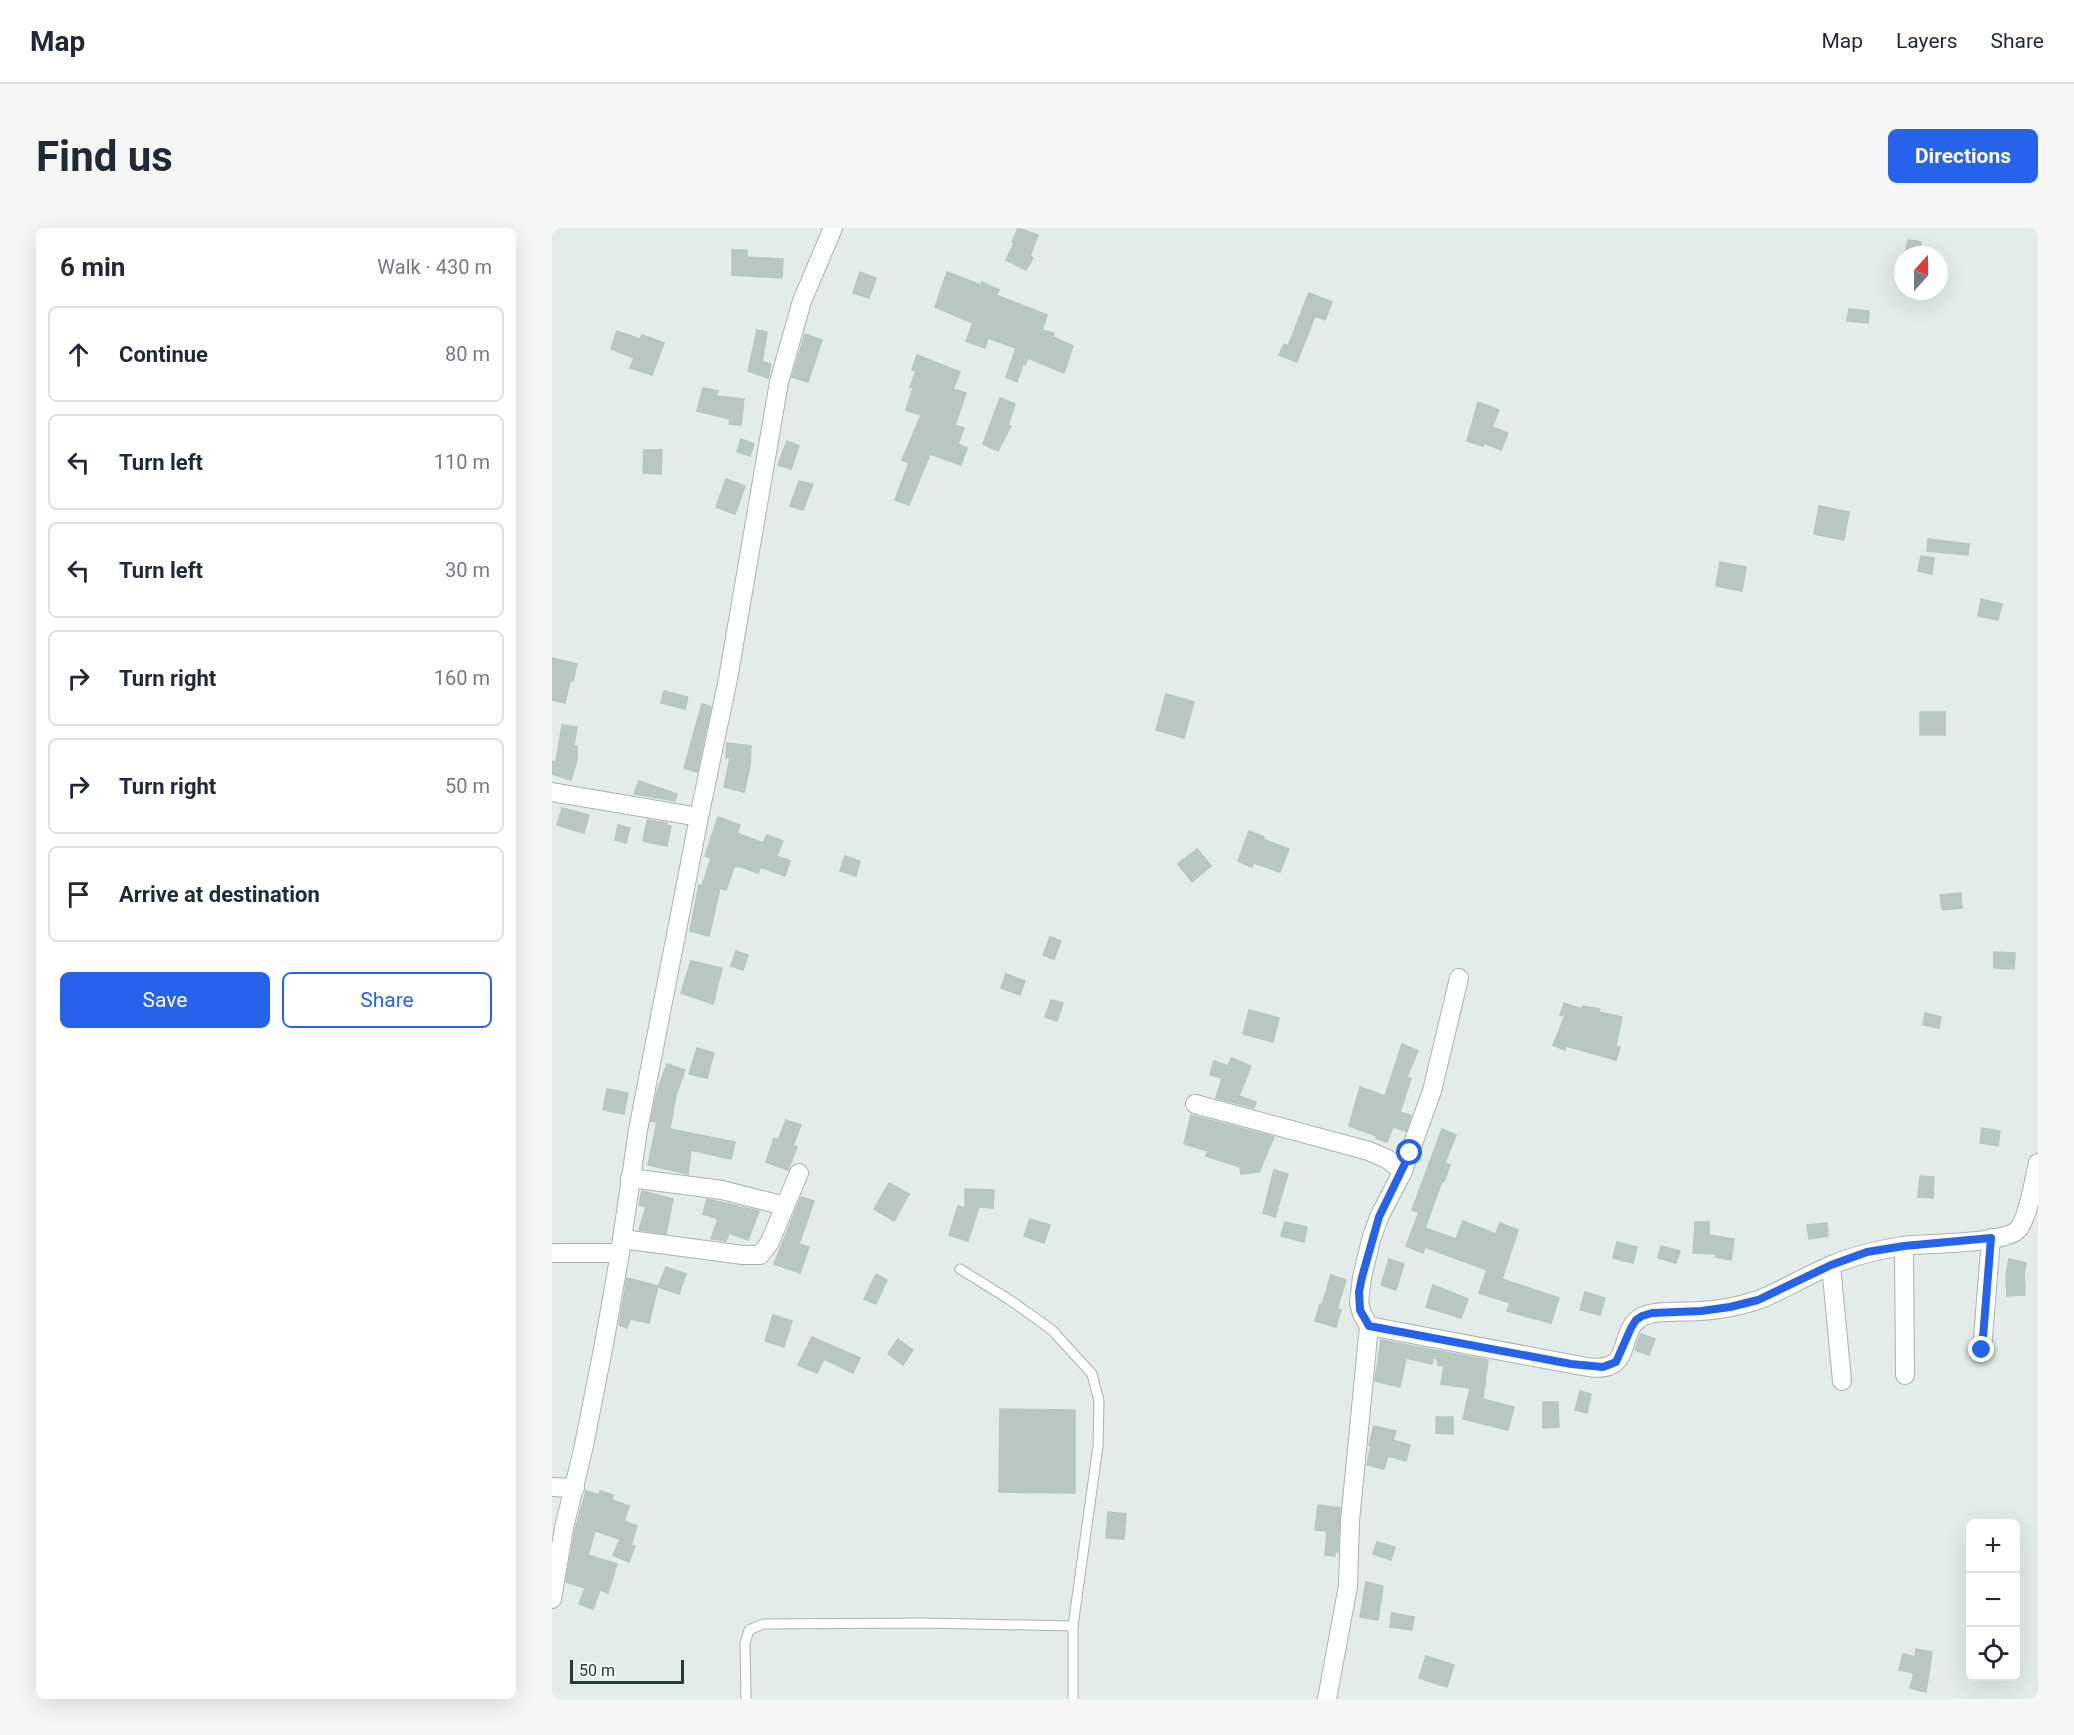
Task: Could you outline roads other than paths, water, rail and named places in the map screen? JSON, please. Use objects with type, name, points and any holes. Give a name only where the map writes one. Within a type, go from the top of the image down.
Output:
[{"type":"street","points":[[552,1599],[564,1528],[575,1488],[604,1344],[630,1178],[699,817],[728,679],[779,382],[802,301],[833,228]]},
{"type":"street","points":[[552,792],[699,817]]},
{"type":"street","points":[[1327,1699],[1348,1586],[1350,1521],[1369,1326],[1360,1310],[1359,1292],[1379,1217],[1403,1171],[1432,1091],[1459,978]]},
{"type":"street","points":[[1195,1104],[1369,1151],[1387,1159],[1403,1171]]},
{"type":"street","points":[[1369,1326],[1571,1364],[1603,1367],[1616,1362],[1631,1328],[1642,1316],[1652,1313],[1701,1311],[1758,1300],[1831,1265],[1867,1252],[1904,1246],[1991,1238],[2014,1232],[2021,1224],[2038,1163]]},
{"type":"street","points":[[552,1253],[621,1246],[760,1255],[770,1242],[799,1173]]},
{"type":"street","points":[[630,1178],[722,1190],[785,1206]]},
{"type":"street","points":[[1982,1350],[1991,1238]]},
{"type":"street","points":[[1904,1246],[1905,1375]]},
{"type":"street","points":[[1831,1265],[1842,1381]]},
{"type":"street","points":[[552,1487],[575,1488]]},
{"type":"lane","points":[[960,1269],[1011,1300],[1052,1330],[1092,1374],[1099,1401],[1098,1446],[1073,1626],[1073,1699]]},
{"type":"lane","points":[[746,1699],[745,1643],[749,1630],[763,1624],[925,1623],[1073,1626]]}]
